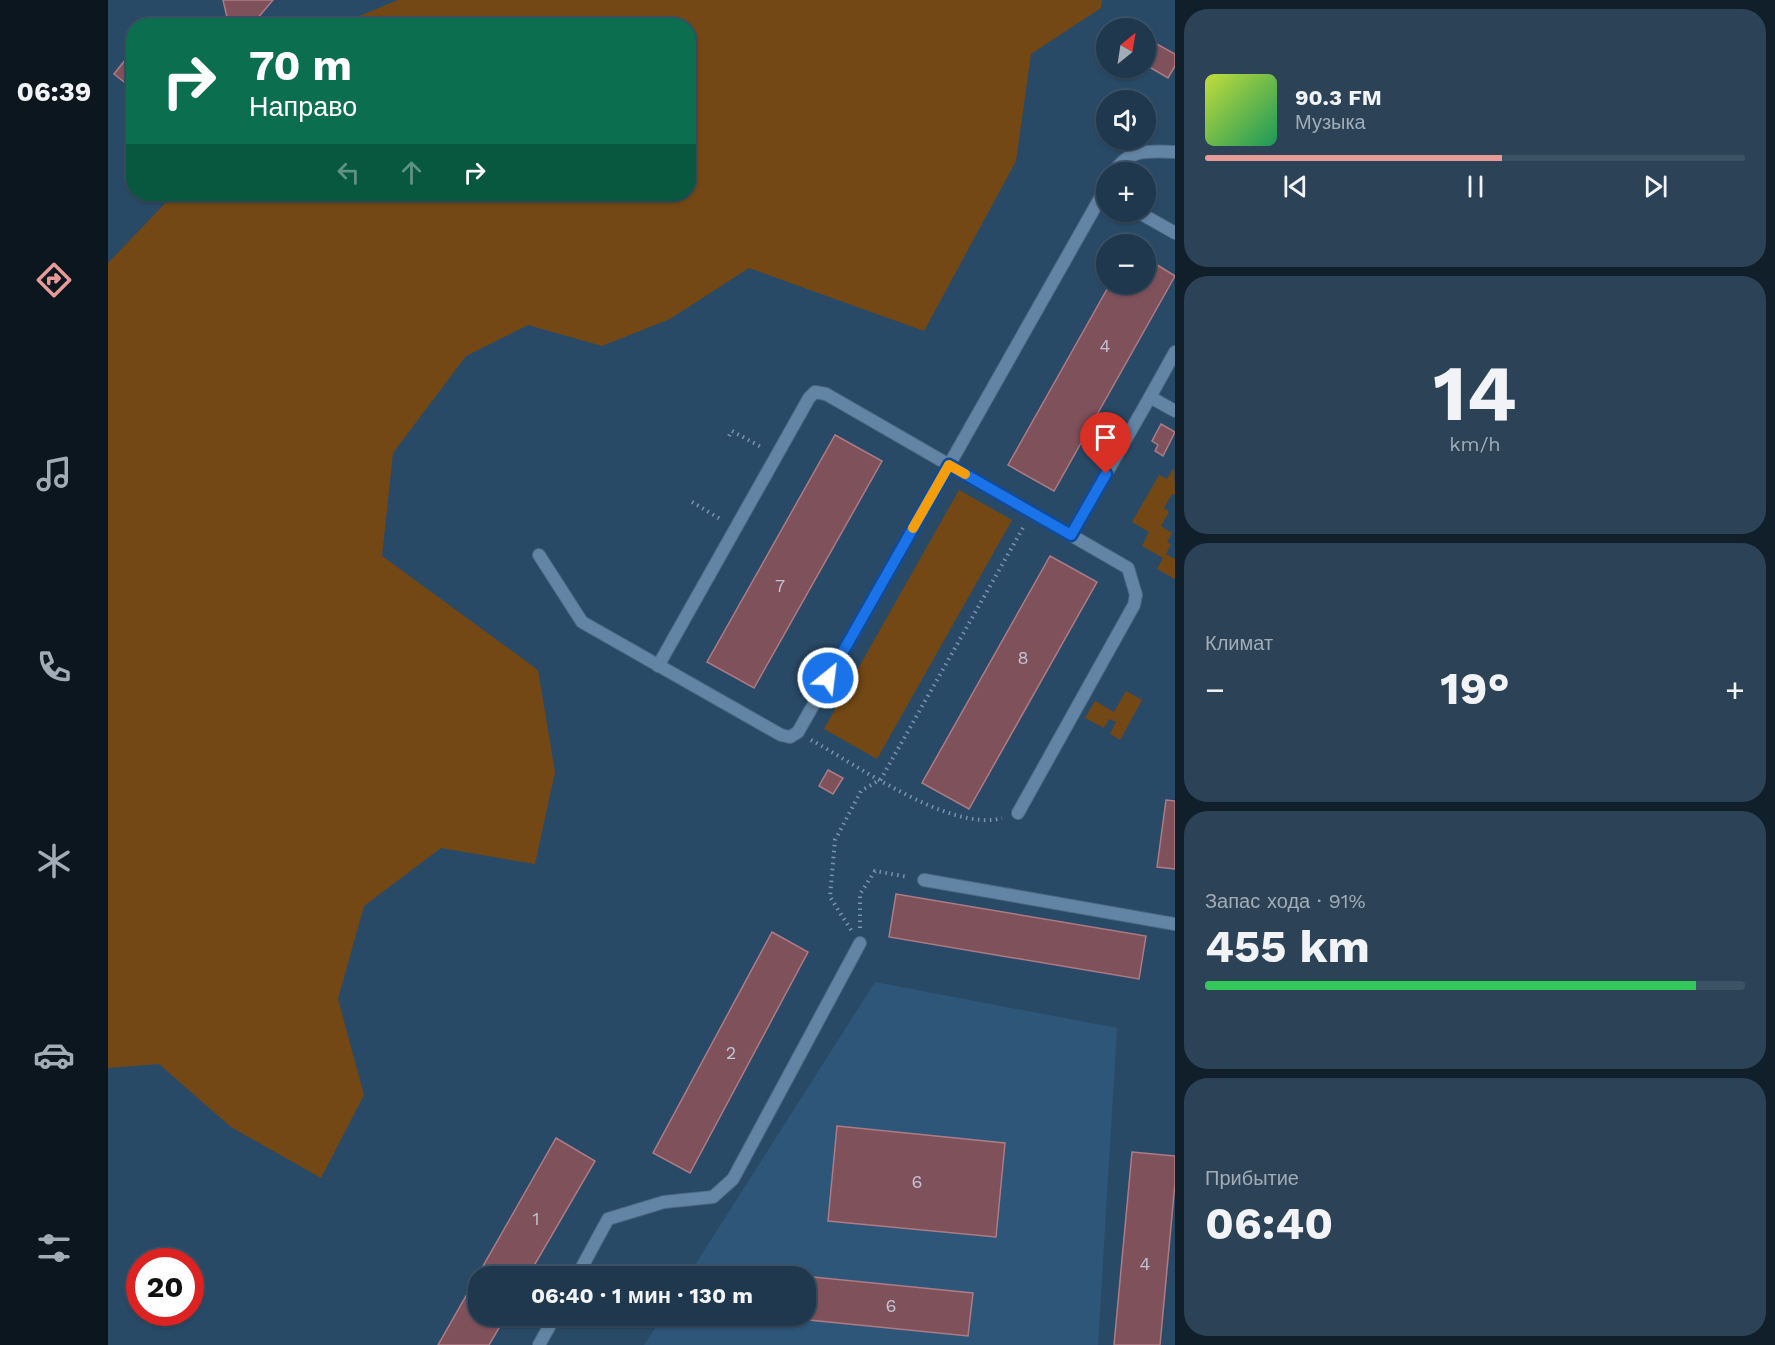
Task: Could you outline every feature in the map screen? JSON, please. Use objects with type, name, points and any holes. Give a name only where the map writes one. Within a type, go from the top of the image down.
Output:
[{"type":"lane","points":[[1122,162],[1127,155],[1138,152],[1175,152]]},
{"type":"lane","points":[[539,555],[582,622],[781,735],[790,737],[798,732],[1096,208]]},
{"type":"lane","points":[[1156,222],[1175,232]]},
{"type":"lane","points":[[1071,535],[1175,352]]},
{"type":"lane","points":[[658,666],[809,398],[815,392],[826,394],[1128,568],[1136,600],[1018,813]]},
{"type":"lane","points":[[1150,397],[1175,411]]},
{"type":"lane","points":[[924,880],[1175,924]]},
{"type":"lane","points":[[583,1266],[608,1220],[664,1202],[713,1197],[733,1179],[860,943]]},
{"type":"lane","points":[[539,1345],[549,1326]]},
{"type":"path","points":[[729,436],[732,430],[757,445]]},
{"type":"path","points":[[692,502],[716,516]]},
{"type":"path","points":[[860,943],[830,897],[835,840],[861,791],[881,779],[1032,512]]},
{"type":"path","points":[[798,732],[940,812],[988,822],[1018,813]]},
{"type":"path","points":[[860,943],[860,894],[875,871],[924,880]]},
{"type":"shaded area","points":[[398,0],[1102,0],[1101,8],[1031,54],[1016,161],[924,331],[749,268],[670,319],[602,346],[528,325],[466,356],[393,453],[382,556],[538,670],[555,772],[535,864],[441,848],[364,906],[338,999],[364,1095],[321,1178],[231,1127],[159,1064],[108,1068],[108,263],[167,201],[696,201],[696,18],[355,18]]},
{"type":"shaded area","points":[[1174,467],[1175,495],[1172,494],[1164,508],[1169,512],[1161,526],[1172,533],[1167,542],[1171,544],[1166,554],[1175,559],[1175,579],[1157,569],[1163,558],[1142,546],[1149,532],[1132,522],[1159,475],[1167,479]]},
{"type":"shaded area","points":[[959,490],[1012,520],[877,759],[824,729]]},
{"type":"shaded area","points":[[1126,691],[1142,700],[1120,740],[1110,734],[1116,722],[1109,719],[1104,728],[1085,718],[1095,701],[1114,712]]},
{"type":"shaded area","points":[[875,982],[1117,1028],[1098,1345],[644,1345],[656,1326],[816,1326],[816,1266],[694,1266]]},
{"type":"building","points":[[223,0],[273,0],[258,18],[227,18]]},
{"type":"building","points":[[1156,44],[1175,54],[1175,66],[1168,78],[1156,71]]},
{"type":"building","points":[[126,59],[126,84],[114,74]]},
{"type":"building","points":[[1156,264],[1175,276],[1054,491],[1008,465],[1104,294],[1156,294]]},
{"type":"building","points":[[1161,424],[1175,432],[1163,456],[1155,451],[1158,445],[1152,441]]},
{"type":"building","points":[[835,435],[882,461],[754,688],[707,662]]},
{"type":"building","points":[[1050,556],[1097,582],[969,809],[922,783]]},
{"type":"building","points":[[828,770],[843,778],[833,794],[819,786]]},
{"type":"building","points":[[1166,800],[1175,801],[1175,869],[1157,867]]},
{"type":"building","points":[[896,894],[1146,936],[1139,979],[889,937]]},
{"type":"building","points":[[772,932],[808,952],[690,1173],[653,1153]]},
{"type":"building","points":[[837,1126],[1005,1143],[996,1237],[828,1221]]},
{"type":"building","points":[[556,1138],[595,1161],[534,1266],[483,1266]]},
{"type":"building","points":[[1132,1152],[1175,1156],[1175,1183],[1160,1345],[1114,1345]]},
{"type":"building","points":[[816,1277],[973,1293],[968,1336],[816,1321]]},
{"type":"building","points":[[468,1292],[468,1326],[500,1326],[489,1345],[438,1345]]},
{"type":"slow traffic","points":[[913,528],[949,465],[965,474]]},
{"type":"route","points":[[828,678],[949,465],[1071,535],[1106,474]]}]
